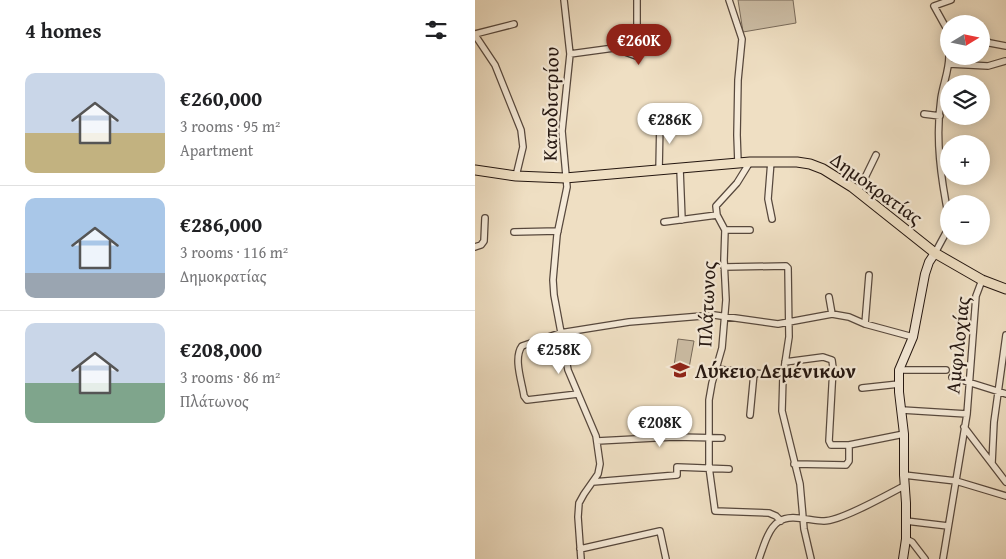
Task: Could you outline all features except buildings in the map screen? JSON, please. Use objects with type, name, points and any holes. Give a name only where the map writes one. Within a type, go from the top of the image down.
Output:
[{"type":"main road","name":"Δημοκρατίας","points":[[475,170],[516,176],[565,178],[750,162],[797,162],[816,166],[858,192],[935,253],[982,280],[1006,289]]},
{"type":"street","name":"Καποδιστρίου","points":[[563,0],[570,54],[562,131],[566,194],[558,232],[553,280],[560,333],[568,370],[597,441],[600,468],[579,503],[581,559]]},
{"type":"street","points":[[570,54],[614,48],[636,56],[637,0]]},
{"type":"street","points":[[729,0],[742,39],[738,80],[738,163]]},
{"type":"street","points":[[940,17],[934,6],[951,0]]},
{"type":"street","points":[[513,24],[475,34],[497,70],[521,130],[523,147],[516,176]]},
{"type":"street","points":[[990,43],[1006,46]]},
{"type":"street","points":[[968,65],[988,66],[1005,61]]},
{"type":"street","points":[[924,114],[940,116],[939,156],[944,195]]},
{"type":"street","points":[[659,171],[660,119]]},
{"type":"street","points":[[858,192],[876,155]]},
{"type":"street","points":[[771,161],[768,199],[772,219]]},
{"type":"street","points":[[664,222],[717,215],[717,206],[737,183],[750,162]]},
{"type":"street","points":[[679,169],[682,220]]},
{"type":"street","name":"Πλάτωνος","points":[[717,215],[725,230],[724,267],[726,290],[722,348],[710,391],[709,467],[715,511],[769,513],[781,520]]},
{"type":"street","points":[[475,247],[481,246],[484,241],[485,218]]},
{"type":"street","points":[[725,230],[750,230]]},
{"type":"street","points":[[514,232],[558,232]]},
{"type":"street","points":[[903,559],[906,521],[904,434],[899,370],[913,337],[925,274],[929,262],[940,244]]},
{"type":"street","points":[[724,267],[786,266],[789,268],[789,337],[783,376],[782,411],[800,484],[803,519],[811,559]]},
{"type":"street","points":[[865,324],[869,275]]},
{"type":"street","name":"Αμφιλοχίας","points":[[943,559],[967,414],[976,296],[982,280]]},
{"type":"street","points":[[829,297],[831,314]]},
{"type":"street","points":[[578,394],[527,400],[518,360],[519,351],[522,346],[560,333],[645,320],[725,316],[778,324],[831,314],[849,317],[865,324],[913,337]]},
{"type":"street","points":[[992,463],[994,422],[1006,335]]},
{"type":"street","points":[[785,362],[823,357],[832,360],[829,442],[831,445],[849,445],[904,434]]},
{"type":"street","points":[[716,369],[783,376]]},
{"type":"street","points":[[899,370],[946,370]]},
{"type":"street","points":[[750,415],[754,373]]},
{"type":"street","points":[[952,377],[1006,394]]},
{"type":"street","points":[[862,388],[899,384]]},
{"type":"street","points":[[902,410],[967,414]]},
{"type":"street","points":[[964,427],[1006,482]]},
{"type":"street","points":[[597,441],[674,437],[723,438]]},
{"type":"street","points":[[794,464],[846,465],[850,458],[849,445]]},
{"type":"street","points":[[593,482],[677,475],[677,467],[729,469]]},
{"type":"street","points":[[904,475],[956,481],[1006,496]]},
{"type":"street","points":[[759,559],[774,526],[781,520],[788,518],[831,520],[870,504],[904,486]]},
{"type":"street","points":[[906,521],[949,526]]},
{"type":"street","points":[[580,549],[660,531],[666,559]]},
{"type":"street","points":[[906,539],[912,542],[925,559]]},
{"type":"shaded area","points":[[738,0],[793,0],[796,23],[743,32]]},
{"type":"shaded area","points":[[678,339],[694,341],[689,368],[674,366]]},
{"type":"place","name":"Λύκειο Δεμένικων","points":[[680,370]]}]
